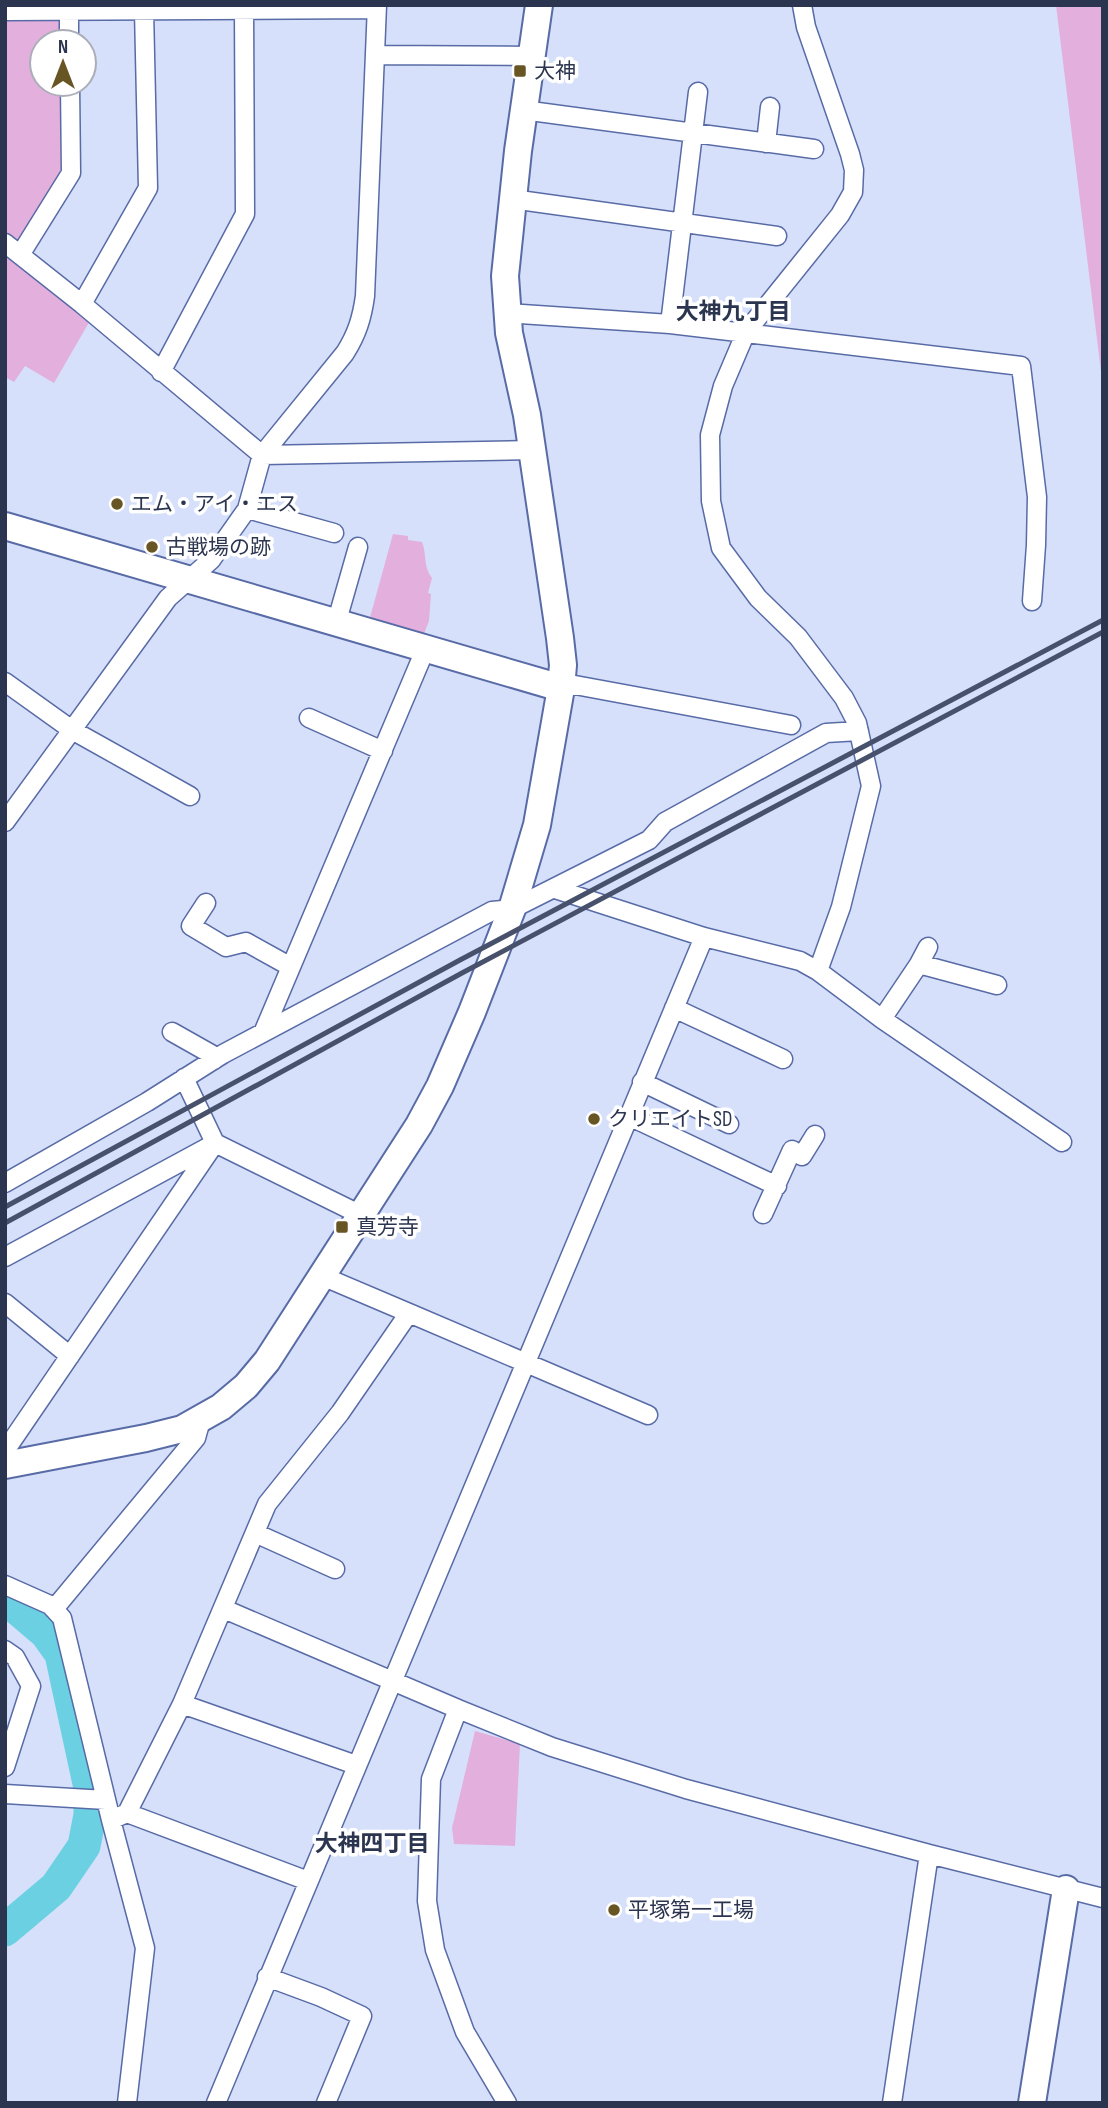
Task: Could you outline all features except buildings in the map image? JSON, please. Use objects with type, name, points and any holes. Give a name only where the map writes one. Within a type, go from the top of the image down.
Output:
[{"type":"street","points":[[5,1465],[182,1429],[201,1420],[246,1386],[267,1361],[419,1125],[440,1086],[497,952],[537,825],[564,665],[533,450],[506,313],[505,276],[512,199],[539,5]]},
{"type":"street","points":[[802,5],[806,27],[851,157],[854,170],[853,192],[840,215],[746,332],[723,386],[710,435],[711,501],[720,548],[758,598],[798,637],[844,698],[857,723],[871,786],[841,907],[818,971]]},
{"type":"street","points":[[5,11],[377,7],[365,296],[360,325],[345,353],[262,455],[247,509],[211,560],[168,598],[5,822]]},
{"type":"street","points":[[82,304],[148,188],[144,10]]},
{"type":"street","points":[[161,372],[245,214],[244,10]]},
{"type":"street","points":[[69,11],[69,28]]},
{"type":"street","points":[[375,55],[531,56]]},
{"type":"street","points":[[670,324],[698,92]]},
{"type":"street","points":[[20,255],[71,173],[70,98]]},
{"type":"street","points":[[766,143],[770,107]]},
{"type":"street","points":[[523,110],[814,149]]},
{"type":"street","points":[[512,199],[776,236]]},
{"type":"street","points":[[5,243],[262,455],[533,450]]},
{"type":"street","points":[[506,313],[670,324],[1021,366],[1037,497],[1037,545],[1032,601]]},
{"type":"street","points":[[247,509],[334,533]]},
{"type":"street","points":[[5,526],[561,688],[575,685],[667,695],[791,725]]},
{"type":"street","points":[[336,624],[358,547]]},
{"type":"street","points":[[263,1033],[425,650]]},
{"type":"street","points":[[5,682],[72,730],[190,796]]},
{"type":"street","points":[[309,718],[383,751]]},
{"type":"street","points":[[5,1182],[214,1060],[492,911],[512,909],[649,840],[665,822],[826,733],[859,732]]},
{"type":"street","points":[[555,888],[704,937],[800,961],[1062,1142]]},
{"type":"street","points":[[206,903],[191,926],[226,947],[246,942],[291,967]]},
{"type":"street","points":[[216,2103],[704,937]]},
{"type":"street","points":[[882,1019],[928,947]]},
{"type":"street","points":[[919,964],[979,971],[997,985]]},
{"type":"street","points":[[674,1008],[768,1045],[783,1059]]},
{"type":"street","points":[[172,1032],[211,1054],[214,1060]]},
{"type":"street","points":[[184,1078],[215,1143],[361,1215]]},
{"type":"street","points":[[642,1082],[729,1124]]},
{"type":"street","points":[[629,1116],[776,1186]]},
{"type":"street","points":[[763,1214],[792,1150],[802,1156],[816,1135]]},
{"type":"street","points":[[5,1257],[215,1143]]},
{"type":"street","points":[[5,1451],[215,1143]]},
{"type":"street","points":[[322,1276],[648,1415]]},
{"type":"street","points":[[5,1303],[70,1356]]},
{"type":"street","points":[[119,1817],[182,1704],[267,1504],[340,1413],[409,1313]]},
{"type":"street","points":[[54,1609],[196,1438],[201,1420]]},
{"type":"street","points":[[255,1533],[313,1566],[335,1569]]},
{"type":"street","points":[[5,1585],[50,1605],[62,1618],[106,1800],[119,1817],[145,1948],[127,2103]]},
{"type":"street","points":[[224,1609],[552,1747],[686,1789],[1103,1898]]},
{"type":"street","points":[[5,1767],[23,1726],[31,1686],[12,1648]]},
{"type":"street","points":[[182,1704],[356,1765]]},
{"type":"street","points":[[458,1709],[431,1779],[427,1901],[435,1950],[465,2032],[507,2103]]},
{"type":"street","points":[[5,1794],[106,1800]]},
{"type":"street","points":[[119,1817],[308,1881]]},
{"type":"street","points":[[892,2103],[929,1854]]},
{"type":"street","points":[[1032,2103],[1066,1889]]},
{"type":"street","points":[[267,1977],[362,2016],[326,2103]]},
{"type":"shaded area","points":[[1056,5],[1103,5],[1103,388]]},
{"type":"shaded area","points":[[5,18],[56,18],[63,28],[28,28],[28,98],[64,98],[65,160],[61,174],[19,243],[5,233]]},
{"type":"shaded area","points":[[5,253],[91,319],[54,383],[25,366],[14,382],[5,377]]},
{"type":"shaded area","points":[[393,534],[422,542],[427,569],[432,578],[428,593],[431,594],[429,621],[422,639],[369,621]]},
{"type":"shaded area","points":[[475,1731],[520,1744],[515,1846],[454,1844],[452,1828]]},
{"type":"waterway","points":[[5,1598],[46,1633],[61,1654],[90,1788],[90,1815],[84,1846],[56,1887],[5,1930]]},
{"type":"railway","points":[[5,1207],[460,960],[1103,620]]},
{"type":"railway","points":[[5,1223],[462,973],[1103,632]]},
{"type":"place","name":"大神","points":[[520,71]]},
{"type":"place","name":"エム・アイ・エス","points":[[117,504]]},
{"type":"place","name":"古戦場の跡","points":[[152,547]]},
{"type":"place","name":"クリエイトSD","points":[[594,1119]]},
{"type":"place","name":"真芳寺","points":[[342,1227]]},
{"type":"place","name":"平塚第一工場","points":[[614,1910]]},
{"type":"district","name":"大神九丁目","points":[[733,311]]},
{"type":"district","name":"大神四丁目","points":[[372,1843]]}]
